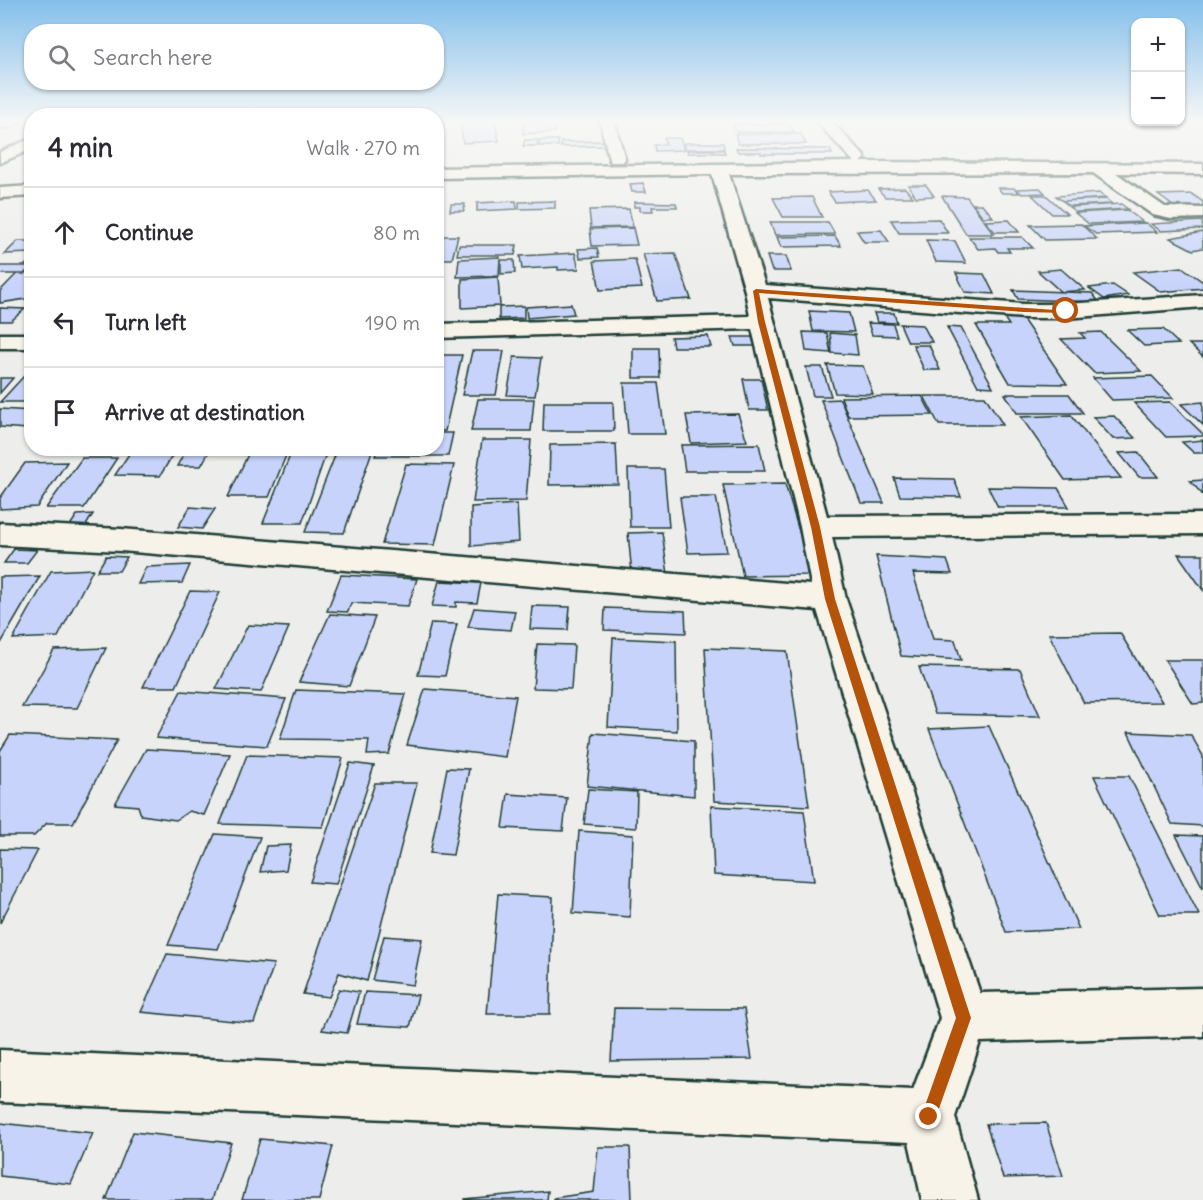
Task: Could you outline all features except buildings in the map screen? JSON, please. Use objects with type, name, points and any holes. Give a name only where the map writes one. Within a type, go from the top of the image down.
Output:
[{"type":"street","points":[[721,177],[756,291],[815,527],[830,599],[964,1018],[929,1117],[950,1200]]},
{"type":"street","points":[[1109,177],[1164,212],[1203,213]]},
{"type":"street","points":[[0,182],[24,180]]},
{"type":"street","points":[[1125,188],[1159,188]]},
{"type":"street","points":[[0,193],[24,192]]},
{"type":"street","points":[[756,291],[1066,311],[1203,301]]},
{"type":"street","points":[[444,331],[762,322]]},
{"type":"street","points":[[0,341],[24,340]]},
{"type":"street","points":[[815,527],[1203,524]]},
{"type":"street","points":[[0,534],[121,540],[830,599]]},
{"type":"street","points":[[964,1018],[1203,1012]]},
{"type":"street","points":[[0,1076],[929,1117]]},
{"type":"route","points":[[929,1117],[964,1018],[830,599],[815,527],[756,291],[1066,311]]}]
